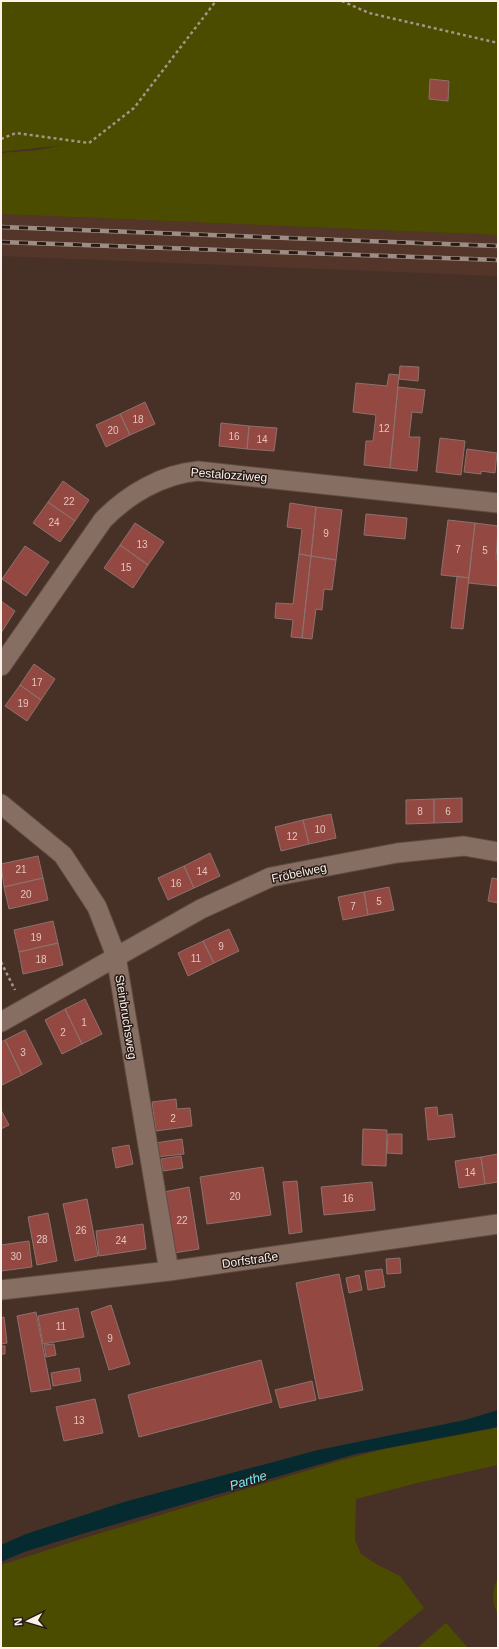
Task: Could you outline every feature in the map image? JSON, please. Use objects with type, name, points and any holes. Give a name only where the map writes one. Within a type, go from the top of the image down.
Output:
[{"type":"street","name":"Pestalozziweg","points":[[1,666],[107,515],[117,506],[141,490],[184,472],[198,471],[498,503]]},
{"type":"street","name":"Steinbruchsweg","points":[[1,804],[63,855],[97,907],[116,956],[169,1271]]},
{"type":"street","name":"Fröbelweg","points":[[1,1022],[200,909],[271,877],[398,853],[464,846],[498,852]]},
{"type":"street","name":"Dorfstraße","points":[[1,1290],[169,1271],[498,1224]]},
{"type":"path","points":[[1,139],[16,133],[89,143],[134,108],[216,1]]},
{"type":"path","points":[[342,1],[369,13],[498,43]]},
{"type":"path","points":[[1,962],[24,1009]]},
{"type":"shaded area","points":[[1,1],[498,1],[498,235],[1,214],[1,153],[38,150],[63,145],[1,152]]},
{"type":"shaded area","points":[[1,214],[498,235],[498,276],[1,256]]},
{"type":"shaded area","points":[[498,1426],[498,1465],[417,1483],[356,1499],[355,1540],[361,1554],[376,1564],[400,1576],[424,1608],[376,1648],[1,1648],[1,1565],[91,1536],[339,1461],[385,1449],[491,1429]]},
{"type":"shaded area","points":[[498,1578],[498,1614],[494,1605],[493,1596],[494,1587]]},
{"type":"shaded area","points":[[446,1623],[468,1648],[417,1648]]},
{"type":"water","name":"Parthe","points":[[498,1410],[498,1427],[356,1454],[82,1534],[24,1552],[1,1562],[1,1545],[26,1534],[124,1502],[318,1450],[465,1420]]},
{"type":"building","points":[[430,79],[449,81],[448,101],[429,99]]},
{"type":"building","points":[[400,366],[419,367],[418,381],[399,379]]},
{"type":"building","points":[[389,374],[399,375],[390,468],[364,465],[366,441],[373,441],[376,415],[353,412],[356,383],[387,386]]},
{"type":"building","points":[[398,387],[425,390],[422,413],[412,412],[409,437],[420,437],[417,471],[390,468]]},
{"type":"building","points":[[145,402],[155,424],[130,435],[120,414]]},
{"type":"building","points":[[120,414],[130,435],[106,447],[96,425]]},
{"type":"building","points":[[221,423],[249,426],[247,449],[219,446]]},
{"type":"building","points":[[249,426],[277,428],[274,451],[247,449]]},
{"type":"building","points":[[440,438],[465,441],[461,475],[436,472]]},
{"type":"building","points":[[467,449],[497,453],[495,473],[481,471],[481,474],[464,472]]},
{"type":"building","points":[[63,481],[89,500],[75,521],[48,502]]},
{"type":"building","points":[[48,502],[75,521],[60,542],[33,523]]},
{"type":"building","points":[[290,503],[316,507],[311,556],[299,554],[302,529],[287,527]]},
{"type":"building","points":[[316,507],[342,510],[336,560],[311,556]]},
{"type":"building","points":[[366,514],[407,518],[405,539],[364,535]]},
{"type":"building","points":[[448,520],[475,523],[469,578],[441,575]]},
{"type":"building","points":[[135,523],[164,542],[148,565],[120,545]]},
{"type":"building","points":[[475,523],[498,526],[496,559],[498,559],[498,586],[468,583]]},
{"type":"building","points":[[120,545],[148,565],[133,588],[104,568]]},
{"type":"building","points":[[25,546],[49,562],[26,596],[2,579]]},
{"type":"building","points":[[299,554],[311,556],[302,638],[291,637],[293,620],[275,618],[276,603],[293,604]]},
{"type":"building","points":[[311,556],[336,560],[332,590],[324,589],[322,610],[316,609],[312,639],[302,638]]},
{"type":"building","points":[[457,576],[469,578],[463,629],[451,628]]},
{"type":"building","points":[[1,601],[15,611],[1,633]]},
{"type":"building","points":[[34,664],[55,679],[41,700],[20,685]]},
{"type":"building","points":[[20,685],[41,700],[27,721],[5,706]]},
{"type":"building","points":[[462,798],[462,822],[434,823],[434,799]]},
{"type":"building","points":[[434,799],[434,823],[406,824],[406,800]]},
{"type":"building","points":[[331,814],[336,838],[309,844],[303,820]]},
{"type":"building","points":[[303,820],[309,844],[281,851],[275,827]]},
{"type":"building","points":[[210,853],[220,876],[194,888],[184,866]]},
{"type":"building","points":[[38,856],[43,878],[4,887],[1,864]]},
{"type":"building","points":[[184,866],[194,888],[168,900],[158,878]]},
{"type":"building","points":[[43,878],[48,900],[9,909],[4,887]]},
{"type":"building","points":[[492,878],[498,879],[498,903],[488,901]]},
{"type":"building","points":[[389,887],[394,910],[368,915],[364,892]]},
{"type":"building","points":[[364,892],[368,915],[343,920],[338,897]]},
{"type":"building","points":[[53,921],[58,943],[19,952],[14,930]]},
{"type":"building","points":[[229,929],[239,951],[214,963],[203,941]]},
{"type":"building","points":[[203,941],[214,963],[188,976],[178,953]]},
{"type":"building","points":[[58,943],[63,965],[23,974],[19,952]]},
{"type":"building","points":[[85,999],[102,1034],[82,1044],[65,1009]]},
{"type":"building","points":[[65,1009],[82,1044],[62,1054],[45,1020]]},
{"type":"building","points":[[25,1030],[42,1064],[22,1075],[5,1040]]},
{"type":"building","points":[[5,1040],[22,1075],[2,1085],[1,1042]]},
{"type":"building","points":[[176,1099],[177,1109],[190,1108],[192,1126],[156,1131],[152,1102]]},
{"type":"building","points":[[437,1107],[438,1116],[452,1114],[455,1137],[428,1140],[425,1108]]},
{"type":"building","points":[[1,1110],[9,1125],[1,1129]]},
{"type":"building","points":[[363,1129],[387,1130],[386,1166],[362,1165]]},
{"type":"building","points":[[388,1134],[402,1134],[402,1154],[387,1153]]},
{"type":"building","points":[[182,1139],[184,1154],[157,1157],[155,1143]]},
{"type":"building","points":[[129,1145],[133,1164],[116,1168],[112,1148]]},
{"type":"building","points":[[498,1154],[498,1182],[485,1184],[481,1157]]},
{"type":"building","points":[[181,1156],[183,1168],[163,1171],[161,1159]]},
{"type":"building","points":[[481,1157],[485,1184],[459,1188],[455,1161]]},
{"type":"building","points":[[263,1167],[271,1215],[207,1224],[200,1177]]},
{"type":"building","points":[[297,1181],[302,1232],[289,1234],[283,1182]]},
{"type":"building","points":[[372,1182],[375,1210],[324,1215],[321,1187]]},
{"type":"building","points":[[189,1187],[199,1249],[174,1253],[164,1192]]},
{"type":"building","points":[[87,1199],[98,1256],[75,1261],[63,1204]]},
{"type":"building","points":[[48,1213],[57,1261],[37,1265],[28,1217]]},
{"type":"building","points":[[143,1224],[146,1249],[99,1256],[96,1231]]},
{"type":"building","points":[[29,1241],[32,1267],[1,1271],[1,1245]]},
{"type":"building","points":[[400,1258],[401,1273],[387,1274],[386,1259]]},
{"type":"building","points":[[382,1269],[385,1287],[368,1290],[365,1271]]},
{"type":"building","points":[[339,1274],[363,1390],[319,1399],[296,1283]]},
{"type":"building","points":[[359,1275],[362,1290],[349,1293],[346,1278]]},
{"type":"building","points":[[111,1305],[130,1364],[109,1370],[91,1312]]},
{"type":"building","points":[[78,1308],[84,1337],[43,1344],[38,1316]]},
{"type":"building","points":[[36,1312],[51,1389],[31,1392],[17,1316]]},
{"type":"building","points":[[4,1317],[7,1343],[1,1344],[1,1318]]},
{"type":"building","points":[[54,1344],[56,1355],[46,1357],[44,1345]]},
{"type":"building","points":[[1,1346],[5,1346],[5,1354],[1,1354]]},
{"type":"building","points":[[261,1360],[272,1402],[139,1437],[128,1395]]},
{"type":"building","points":[[79,1368],[81,1381],[53,1386],[51,1373]]},
{"type":"building","points":[[312,1381],[316,1400],[280,1408],[275,1390]]},
{"type":"building","points":[[95,1399],[103,1433],[64,1441],[56,1407]]},
{"type":"railway","points":[[1,227],[498,246]]},
{"type":"railway","points":[[1,242],[498,260]]}]
